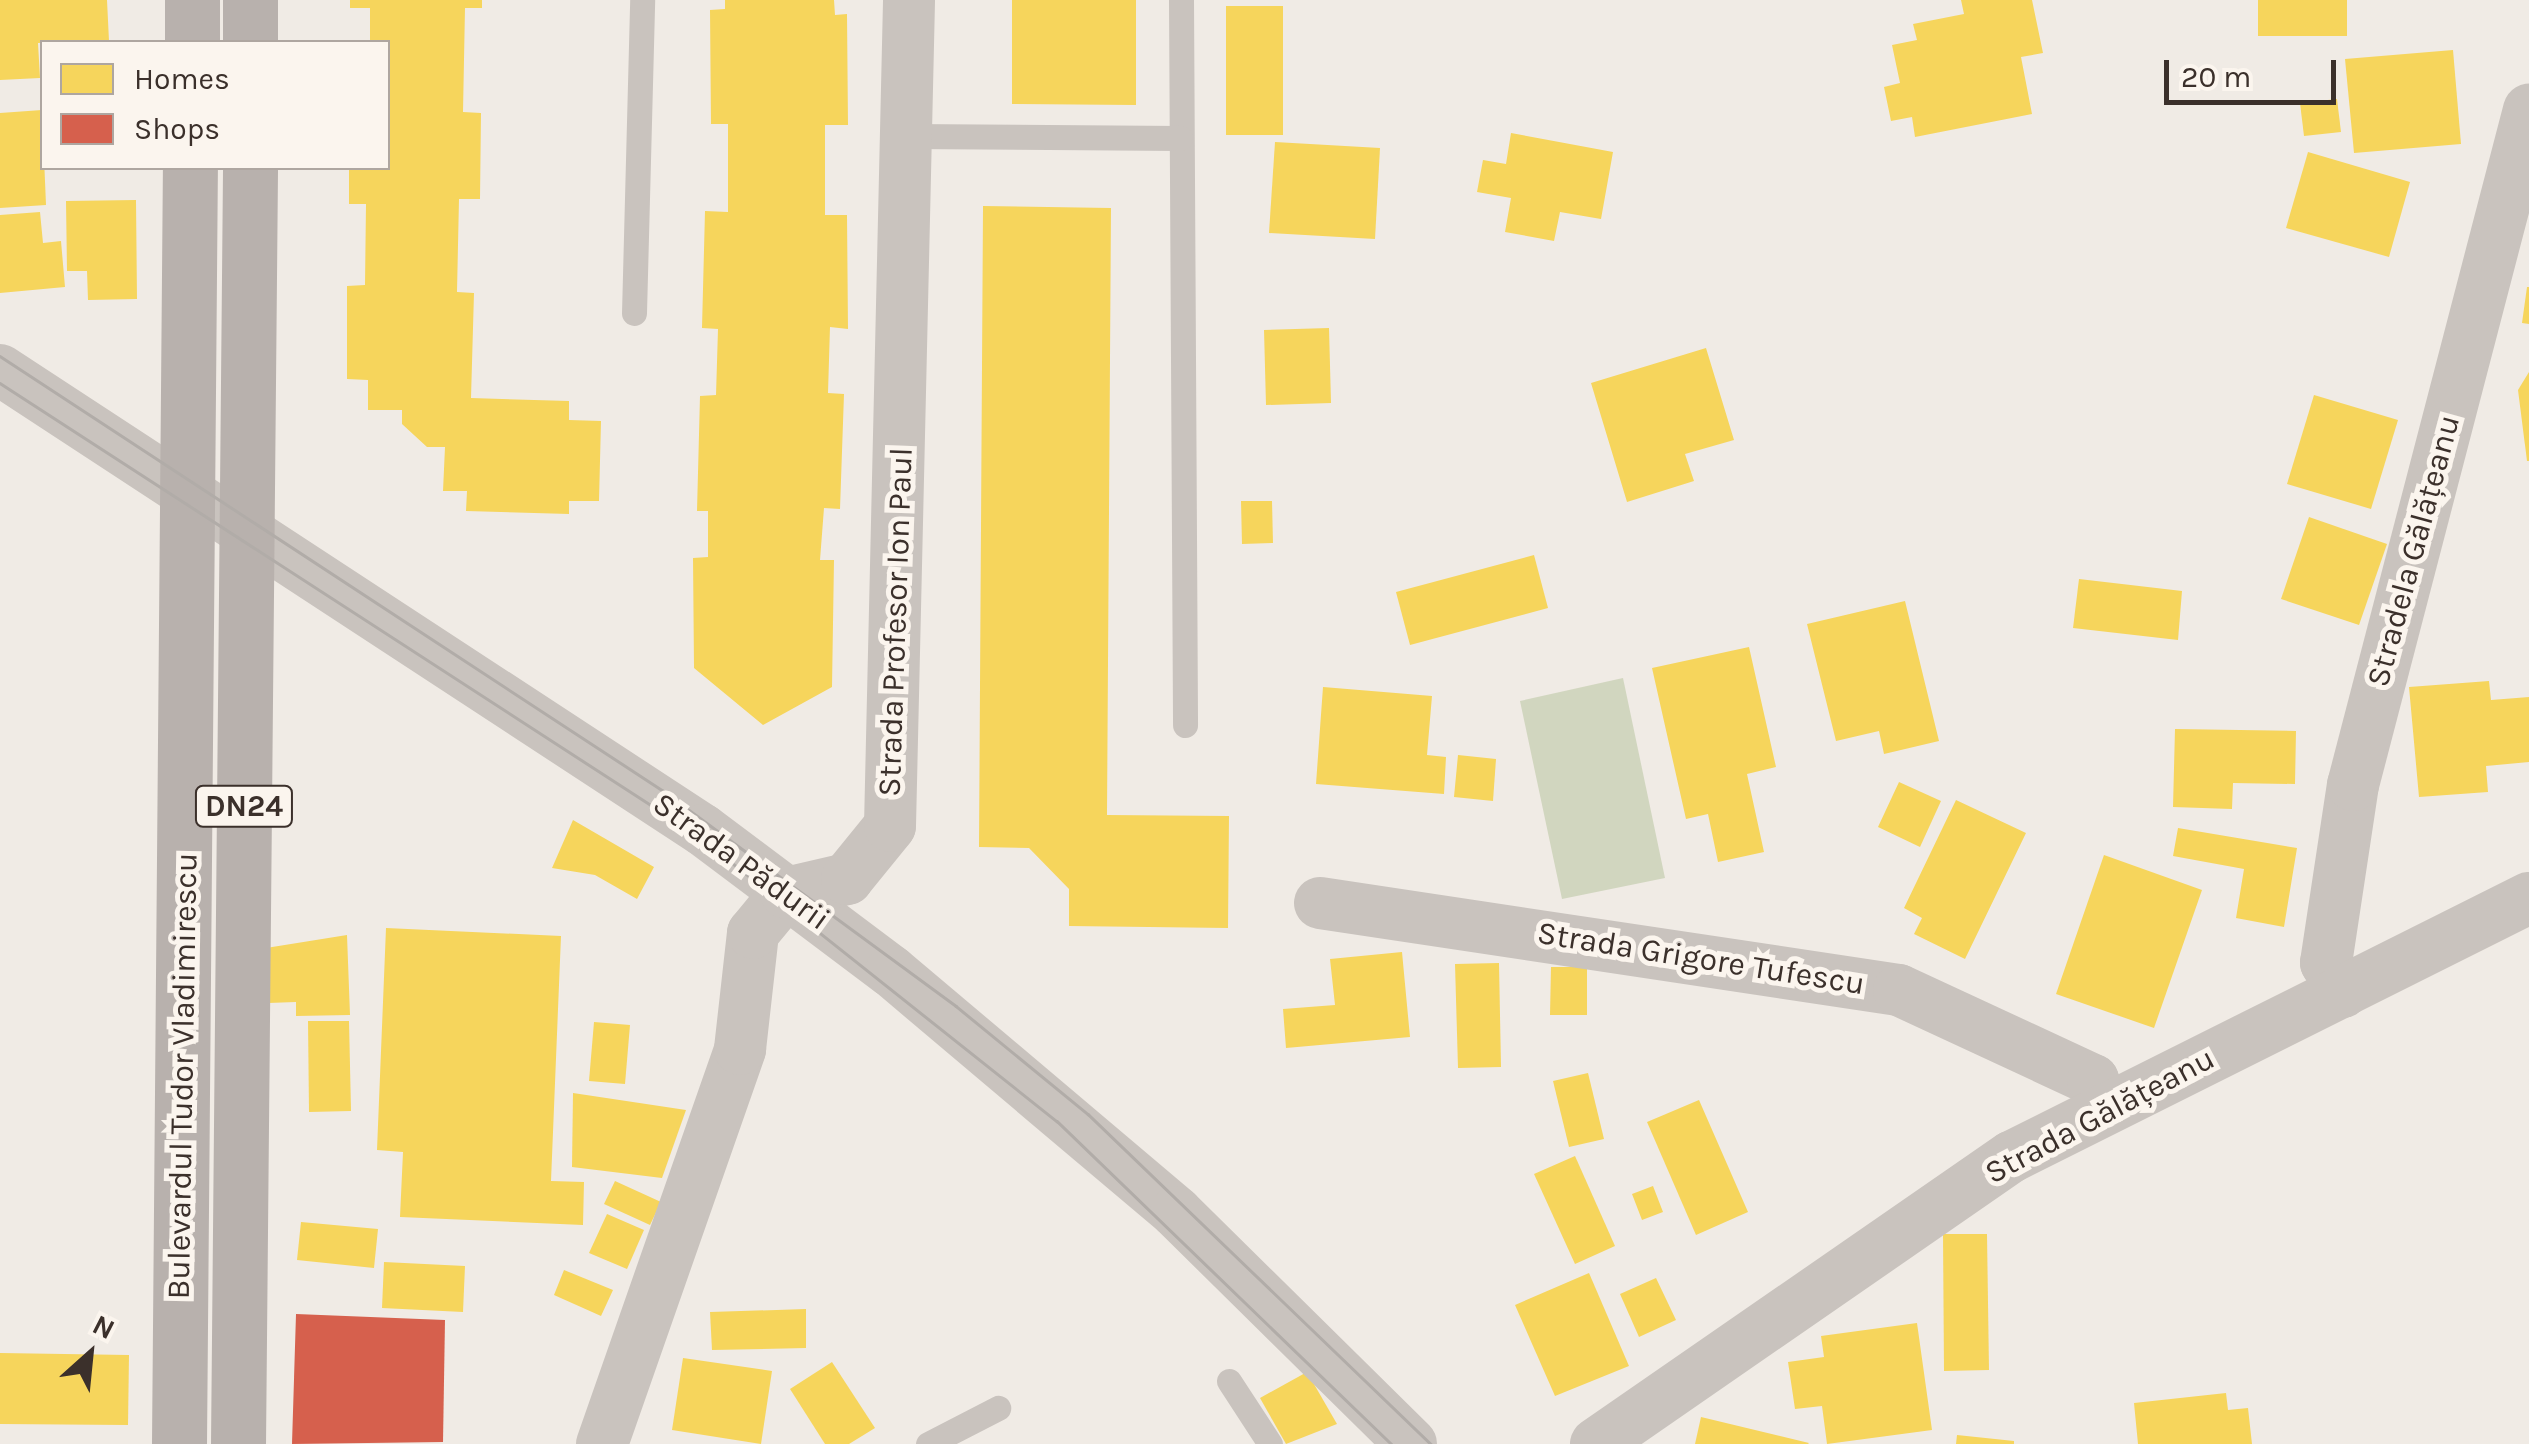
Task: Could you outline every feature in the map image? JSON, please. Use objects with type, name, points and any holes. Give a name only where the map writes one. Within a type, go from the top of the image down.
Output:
[{"type":"main road","points":[[192,0],[192,40]]},
{"type":"main road","points":[[250,0],[250,40]]},
{"type":"main road","name":"Bulevardul Tudor Vladimirescu","points":[[179,1444],[190,170]]},
{"type":"main road","name":"Bulevardul Tudor Vladimirescu","points":[[238,1444],[250,170]]},
{"type":"street","name":"Strada Profesor Ion Paul","points":[[786,893],[847,880],[890,826],[910,0]]},
{"type":"street","name":"Stradela Gălățeanu","points":[[2344,992],[2326,963],[2353,785],[2529,110]]},
{"type":"street","name":"Strada Pădurii","points":[[0,370],[786,893],[1059,1106],[1411,1444]]},
{"type":"street","points":[[602,1444],[740,1049],[753,933],[786,893]]},
{"type":"street","name":"Strada Gălățeanu","points":[[1596,1444],[2011,1157],[2529,898]]},
{"type":"street","name":"Strada Grigore Tufescu","points":[[1320,903],[1899,990],[2093,1080],[2104,1109]]},
{"type":"lane","points":[[634,313],[642,0]]},
{"type":"lane","points":[[1181,0],[1185,725]]},
{"type":"lane","points":[[908,136],[1180,138]]},
{"type":"lane","points":[[1229,1381],[1270,1444]]},
{"type":"lane","points":[[928,1444],[998,1408]]},
{"type":"green space","points":[[1623,678],[1665,878],[1562,899],[1520,701]]},
{"type":"building: Homes","points":[[0,0],[107,0],[109,40],[40,40],[40,78],[0,80]]},
{"type":"building: Homes","points":[[350,0],[482,0],[482,8],[465,8],[463,112],[481,113],[480,199],[459,199],[457,292],[474,293],[471,398],[569,401],[569,420],[601,421],[599,501],[569,501],[569,514],[466,511],[467,491],[443,491],[445,447],[427,447],[402,424],[402,410],[368,410],[368,380],[347,379],[347,286],[365,285],[366,204],[349,204],[349,170],[390,170],[390,40],[370,40],[370,8],[350,8]]},
{"type":"building: Homes","points":[[725,0],[834,0],[835,15],[847,14],[848,125],[825,125],[825,215],[847,215],[848,329],[830,327],[828,393],[844,394],[840,509],[824,508],[820,560],[834,560],[832,687],[763,725],[694,668],[693,558],[708,557],[708,511],[697,511],[700,396],[716,395],[718,329],[702,328],[705,211],[728,212],[728,124],[711,124],[710,10],[725,9]]},
{"type":"building: Homes","points":[[1012,0],[1136,0],[1136,105],[1012,104]]},
{"type":"building: Homes","points":[[1961,0],[2032,0],[2043,53],[2021,57],[2032,114],[1915,137],[1912,117],[1891,121],[1884,87],[1900,83],[1892,45],[1917,40],[1913,24],[1964,14]]},
{"type":"building: Homes","points":[[2258,0],[2347,0],[2347,36],[2258,36]]},
{"type":"building: Homes","points":[[1226,6],[1283,6],[1283,135],[1226,135]]},
{"type":"building: Homes","points":[[2453,50],[2461,144],[2354,153],[2345,59]]},
{"type":"building: Homes","points":[[2337,99],[2341,132],[2304,136],[2300,103]]},
{"type":"building: Homes","points":[[40,110],[40,170],[45,170],[46,205],[0,208],[0,113]]},
{"type":"building: Homes","points":[[1511,133],[1613,152],[1601,219],[1560,212],[1554,241],[1505,232],[1511,198],[1477,192],[1483,160],[1506,164]]},
{"type":"building: Homes","points":[[1275,142],[1380,148],[1375,239],[1269,233]]},
{"type":"building: Homes","points":[[2308,152],[2410,182],[2389,257],[2286,228]]},
{"type":"building: Homes","points":[[136,200],[137,299],[88,300],[87,271],[67,271],[66,201]]},
{"type":"building: Homes","points":[[983,206],[1111,208],[1107,815],[1229,816],[1228,928],[1069,926],[1069,889],[1029,848],[979,847]]},
{"type":"building: Homes","points":[[40,212],[43,243],[61,241],[65,287],[0,293],[0,215]]},
{"type":"building: Homes","points":[[2529,287],[2529,324],[2522,323]]},
{"type":"building: Homes","points":[[1329,328],[1331,403],[1266,405],[1264,330]]},
{"type":"building: Homes","points":[[1706,348],[1734,440],[1685,454],[1694,481],[1627,502],[1591,383]]},
{"type":"building: Homes","points":[[2529,372],[2529,461],[2527,461],[2518,390]]},
{"type":"building: Homes","points":[[2314,395],[2398,420],[2371,509],[2287,484]]},
{"type":"building: Homes","points":[[1241,501],[1272,501],[1273,543],[1242,544]]},
{"type":"building: Homes","points":[[2309,517],[2387,544],[2359,625],[2281,599]]},
{"type":"building: Homes","points":[[1534,555],[1548,608],[1410,645],[1396,592]]},
{"type":"building: Homes","points":[[2079,579],[2182,591],[2178,640],[2073,628]]},
{"type":"building: Homes","points":[[1905,601],[1939,741],[1884,754],[1879,731],[1836,741],[1807,624]]},
{"type":"building: Homes","points":[[1749,647],[1776,767],[1747,774],[1764,852],[1718,862],[1708,814],[1686,819],[1652,668]]},
{"type":"building: Homes","points":[[2489,681],[2491,700],[2529,697],[2529,762],[2486,766],[2488,792],[2419,797],[2409,687]]},
{"type":"building: Homes","points":[[1323,687],[1432,696],[1427,755],[1446,757],[1444,794],[1316,784]]},
{"type":"building: Homes","points":[[2175,729],[2296,731],[2295,784],[2233,783],[2232,809],[2173,807]]},
{"type":"building: Homes","points":[[1458,755],[1496,759],[1493,801],[1454,797]]},
{"type":"building: Homes","points":[[1899,782],[1941,801],[1920,847],[1878,827]]},
{"type":"building: Homes","points":[[1956,800],[2026,833],[1965,959],[1914,934],[1922,918],[1904,908]]},
{"type":"building: Homes","points":[[573,820],[654,867],[637,899],[595,875],[552,868]]},
{"type":"building: Homes","points":[[2178,828],[2297,848],[2284,927],[2236,918],[2244,869],[2173,856]]},
{"type":"building: Homes","points":[[2104,855],[2202,890],[2154,1028],[2056,994]]},
{"type":"building: Homes","points":[[386,928],[561,936],[551,1181],[584,1182],[583,1225],[400,1217],[403,1152],[377,1150]]},
{"type":"building: Homes","points":[[347,935],[350,1015],[296,1016],[296,1002],[268,1003],[266,948]]},
{"type":"building: Homes","points":[[1402,952],[1410,1037],[1286,1048],[1283,1009],[1335,1005],[1330,959]]},
{"type":"building: Homes","points":[[1499,963],[1501,1067],[1458,1068],[1455,964]]},
{"type":"building: Homes","points":[[1551,967],[1587,967],[1587,1015],[1550,1015]]},
{"type":"building: Homes","points":[[308,1021],[349,1021],[351,1111],[309,1112]]},
{"type":"building: Homes","points":[[594,1022],[630,1025],[625,1084],[589,1081]]},
{"type":"building: Homes","points":[[1588,1073],[1604,1139],[1569,1147],[1553,1081]]},
{"type":"building: Homes","points":[[573,1093],[686,1110],[662,1178],[572,1167]]},
{"type":"building: Homes","points":[[1699,1100],[1748,1212],[1696,1235],[1647,1122]]},
{"type":"building: Homes","points":[[1575,1156],[1615,1246],[1575,1264],[1534,1174]]},
{"type":"building: Homes","points":[[615,1181],[661,1202],[650,1225],[604,1204]]},
{"type":"building: Homes","points":[[1653,1186],[1663,1212],[1642,1220],[1632,1194]]},
{"type":"building: Homes","points":[[607,1214],[644,1230],[627,1269],[589,1253]]},
{"type":"building: Homes","points":[[301,1222],[378,1229],[374,1268],[297,1260]]},
{"type":"building: Homes","points":[[1943,1234],[1987,1234],[1989,1370],[1944,1371]]},
{"type":"building: Homes","points":[[384,1262],[465,1266],[463,1312],[382,1308]]},
{"type":"building: Homes","points":[[564,1270],[613,1290],[601,1316],[554,1295]]},
{"type":"building: Homes","points":[[1589,1273],[1629,1366],[1555,1396],[1515,1305]]},
{"type":"building: Homes","points":[[1656,1278],[1676,1320],[1639,1337],[1620,1294]]},
{"type":"building: Homes","points":[[806,1309],[806,1348],[712,1350],[710,1312]]},
{"type":"building: Homes","points":[[1917,1323],[1932,1430],[1827,1444],[1822,1406],[1795,1409],[1788,1362],[1824,1357],[1821,1336]]},
{"type":"building: Homes","points":[[0,1353],[129,1355],[128,1425],[0,1424]]},
{"type":"building: Homes","points":[[683,1358],[772,1371],[761,1444],[672,1430]]},
{"type":"building: Homes","points":[[832,1362],[875,1428],[849,1444],[825,1444],[790,1389]]},
{"type":"building: Homes","points":[[1307,1372],[1337,1424],[1286,1444],[1260,1398]]},
{"type":"building: Homes","points":[[2226,1393],[2228,1410],[2248,1408],[2252,1444],[2138,1444],[2134,1403]]},
{"type":"building: Homes","points":[[1701,1417],[1809,1443],[1695,1444]]},
{"type":"building: Homes","points":[[1957,1435],[2014,1441],[2014,1444],[1956,1444]]},
{"type":"building: Shops","points":[[296,1314],[445,1320],[443,1442],[292,1444]]},
{"type":"tram line","points":[[0,356],[662,790],[956,1006],[1088,1114],[1431,1444]]},
{"type":"tram line","points":[[0,383],[697,835],[1057,1121],[1392,1444]]}]
